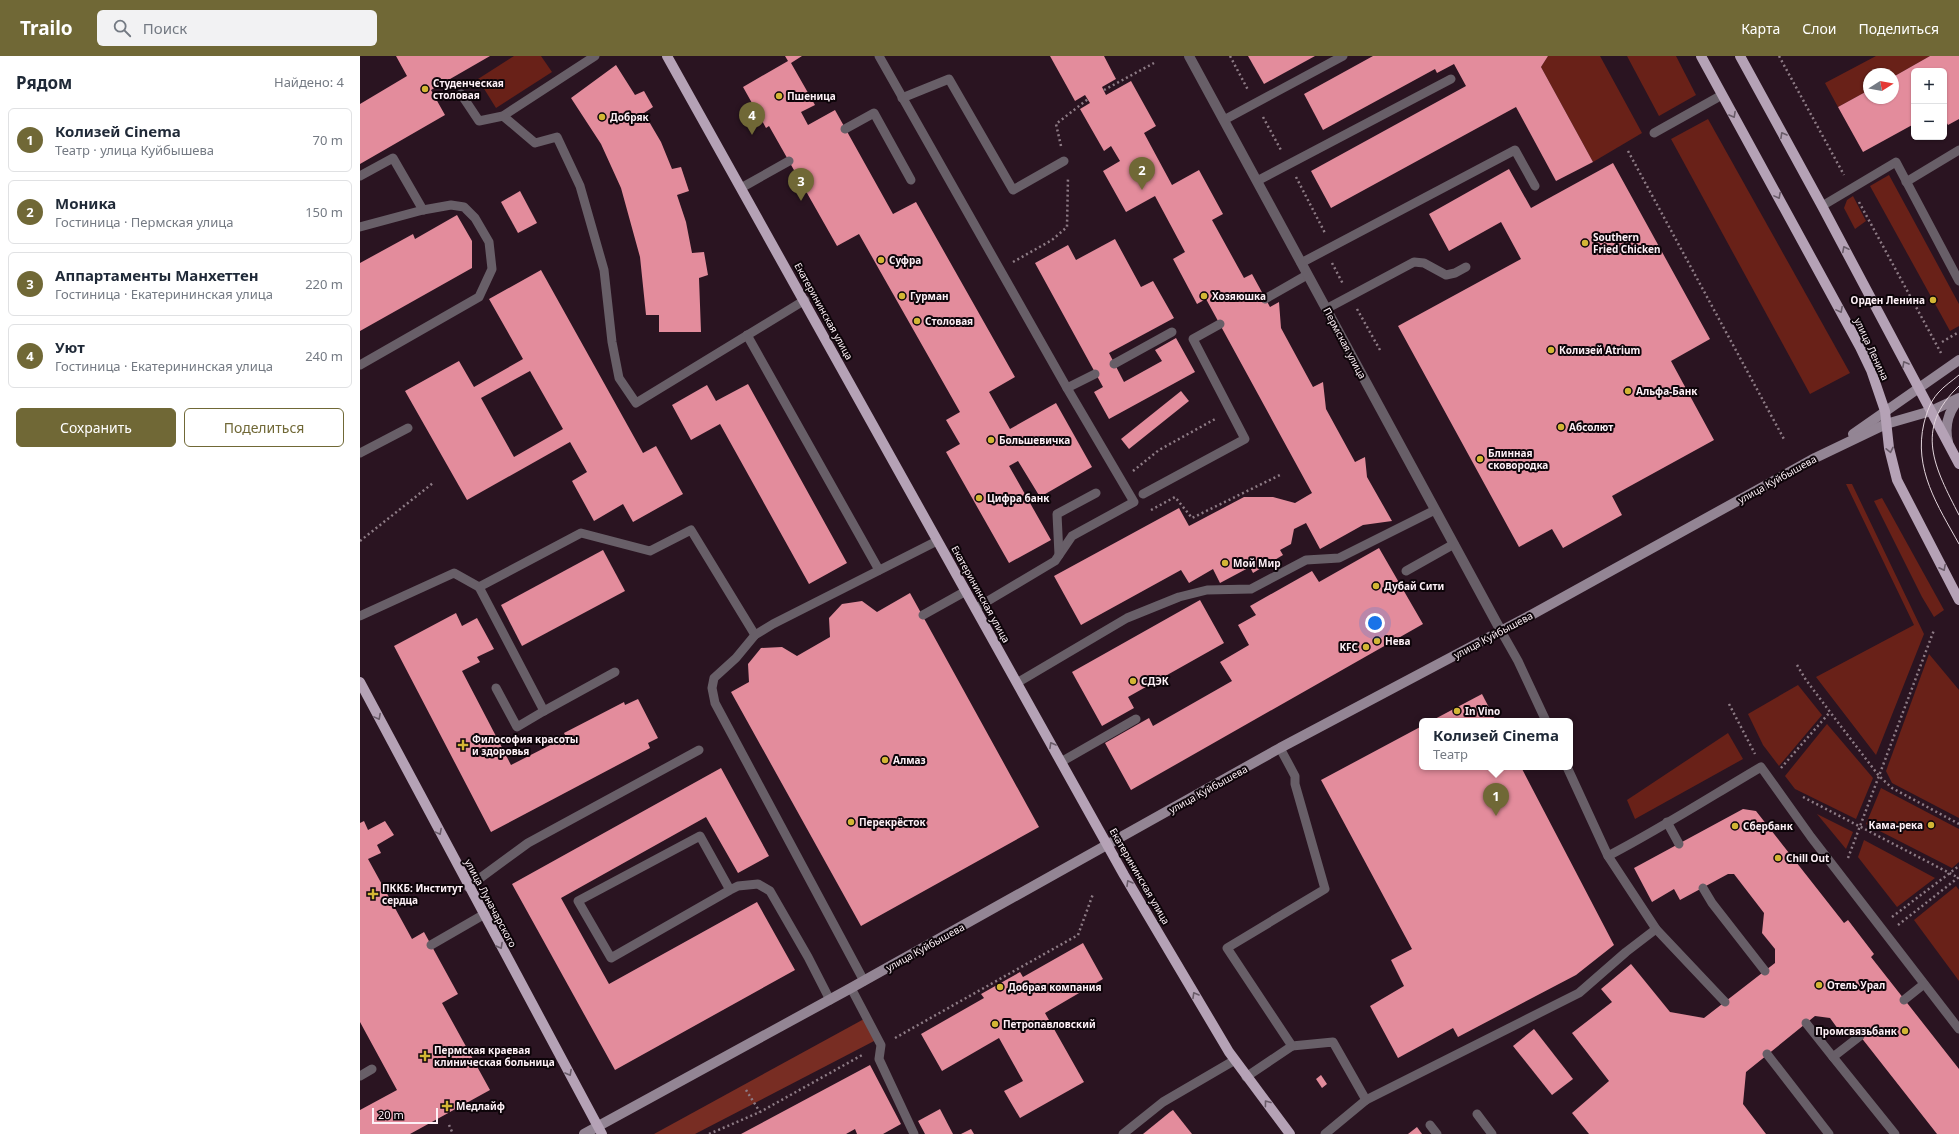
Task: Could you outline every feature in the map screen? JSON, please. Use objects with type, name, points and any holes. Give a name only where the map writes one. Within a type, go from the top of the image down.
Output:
[{"type":"main road","name":"Екатерининская улица","points":[[667,56],[805,300],[1108,844],[1235,1060],[1246,1077],[1290,1134]]},
{"type":"main road","name":"улица Ленина","points":[[1701,56],[1860,347],[1871,370],[1885,411],[1888,448],[1897,480],[1959,600]]},
{"type":"main road","name":"улица Ленина","points":[[1740,56],[1822,206],[1959,464]]},
{"type":"main road","name":"улица Куйбышева","points":[[1834,448],[1959,360]]},
{"type":"main road","name":"улица Куйбышева","points":[[584,1134],[600,1130],[850,988],[1280,748],[1501,631],[1834,448],[1886,424],[1931,411],[1959,399]]},
{"type":"main road","points":[[1949,446],[1946,434],[1947,418],[1959,399]]},
{"type":"main road","name":"улица Луначарского","points":[[360,682],[468,887],[600,1130]]},
{"type":"street","name":"Пермская улица","points":[[1189,56],[1501,631]]},
{"type":"lane","points":[[461,94],[479,121],[503,116],[595,56]]},
{"type":"lane","points":[[879,56],[1067,388],[1134,502],[1072,536],[1055,561],[976,608]]},
{"type":"lane","points":[[1224,120],[1343,56]]},
{"type":"lane","points":[[902,98],[948,79],[1013,190],[1064,161]]},
{"type":"lane","points":[[1257,181],[1451,79]]},
{"type":"lane","points":[[1654,133],[1722,95]]},
{"type":"lane","points":[[846,129],[874,113],[911,180]]},
{"type":"lane","points":[[503,116],[535,143],[557,137],[580,186],[604,270],[612,342],[619,378],[636,402],[805,300]]},
{"type":"lane","points":[[1301,263],[1515,150],[1536,186]]},
{"type":"lane","points":[[1906,182],[1959,150]]},
{"type":"lane","points":[[360,176],[393,158],[423,210]]},
{"type":"lane","points":[[741,188],[789,161]]},
{"type":"lane","points":[[1822,206],[1896,162],[1959,281]]},
{"type":"lane","points":[[360,227],[423,210],[451,205],[464,207],[475,218],[489,242],[492,269],[479,297],[360,365]]},
{"type":"lane","points":[[1326,309],[1414,262],[1424,263],[1446,275],[1455,273],[1466,267]]},
{"type":"lane","points":[[1265,299],[1307,275]]},
{"type":"lane","points":[[1143,494],[1245,439],[1193,340],[1220,324]]},
{"type":"lane","points":[[1114,364],[1172,332]]},
{"type":"lane","points":[[747,335],[879,570]]},
{"type":"lane","points":[[1067,388],[1095,374]]},
{"type":"lane","points":[[360,453],[408,428]]},
{"type":"lane","points":[[1059,555],[1057,514],[1096,493]]},
{"type":"lane","points":[[1017,683],[1127,618],[1179,597],[1207,590],[1251,589],[1306,560],[1338,558],[1435,510]]},
{"type":"lane","points":[[479,587],[581,533],[650,551],[691,530],[755,635]]},
{"type":"lane","points":[[864,981],[715,703],[712,688],[714,678],[736,658],[755,635],[773,624],[938,541]]},
{"type":"lane","points":[[1406,571],[1454,544]]},
{"type":"lane","points":[[360,616],[454,573],[479,587],[544,711]]},
{"type":"lane","points":[[923,615],[966,591]]},
{"type":"lane","points":[[1501,631],[1519,663],[1545,718]]},
{"type":"lane","points":[[496,688],[517,727],[615,672]]},
{"type":"lane","points":[[1061,762],[1136,719]]},
{"type":"lane","points":[[1280,748],[1295,776],[1295,784],[1325,889],[1227,948],[1292,1046]]},
{"type":"lane","points":[[468,887],[528,843],[699,750]]},
{"type":"lane","points":[[1608,856],[1650,834],[1667,822],[1761,767],[1841,876],[1959,1028]]},
{"type":"lane","points":[[1568,770],[1608,856],[1656,929],[1725,1002]]},
{"type":"lane","points":[[1667,822],[1679,844]]},
{"type":"lane","points":[[730,890],[700,836],[578,901],[611,958],[730,890],[738,886],[758,884],[770,891],[830,1000]]},
{"type":"lane","points":[[1703,888],[1712,903],[1765,971]]},
{"type":"lane","points":[[431,944],[483,915]]},
{"type":"lane","points":[[1325,1134],[1366,1100],[1578,993],[1626,952],[1656,929]]},
{"type":"lane","points":[[1904,1000],[1924,984]]},
{"type":"lane","points":[[850,988],[881,1045],[879,1059],[914,1134]]},
{"type":"lane","points":[[1806,1023],[1895,1134]]},
{"type":"lane","points":[[1833,1057],[1860,1036]]},
{"type":"lane","points":[[1246,1077],[1292,1046],[1333,1042],[1366,1100]]},
{"type":"lane","points":[[1767,1054],[1829,1134]]},
{"type":"lane","points":[[1123,1134],[1163,1102],[1235,1060]]},
{"type":"lane","points":[[360,1076],[372,1069]]},
{"type":"lane","points":[[1477,1114],[1492,1134]]},
{"type":"lane","points":[[1430,1125],[1437,1134]]},
{"type":"path","points":[[1230,56],[1333,246],[1331,262],[1380,350]]},
{"type":"path","points":[[1104,90],[1154,64]]},
{"type":"path","points":[[1000,270],[1052,240],[1067,227],[1068,178],[1056,124],[1088,99]]},
{"type":"path","points":[[1628,151],[1785,441]]},
{"type":"path","points":[[1942,342],[1959,332]]},
{"type":"path","points":[[1936,343],[1944,358]]},
{"type":"path","points":[[1151,510],[1176,497],[1192,518],[1280,475]]},
{"type":"path","points":[[360,541],[433,483]]},
{"type":"path","points":[[1841,876],[1934,630]]},
{"type":"path","points":[[1797,665],[1806,680],[1879,776],[1892,788],[1959,824]]},
{"type":"path","points":[[1729,704],[1761,767]]},
{"type":"path","points":[[1770,780],[1830,712]]},
{"type":"path","points":[[1798,794],[1959,878],[1886,934]]},
{"type":"path","points":[[1880,926],[1959,866]]},
{"type":"path","points":[[881,1045],[1078,935],[1093,894]]},
{"type":"path","points":[[708,1134],[760,1112],[854,1059]]},
{"type":"path","points":[[746,1090],[760,1112]]},
{"type":"path","points":[[449,1125],[453,1134]]},
{"type":"shaded area","points":[[514,56],[541,56],[552,72],[496,108],[478,79]]},
{"type":"shaded area","points":[[1548,56],[1600,56],[1642,133],[1593,162],[1541,67]]},
{"type":"shaded area","points":[[1627,56],[1676,56],[1696,95],[1659,116]]},
{"type":"shaded area","points":[[1876,56],[1930,56],[1899,74],[1899,68],[1863,68],[1863,93],[1838,107],[1825,83]]},
{"type":"shaded area","points":[[1708,119],[1850,373],[1810,394],[1671,139]]},
{"type":"shaded area","points":[[1889,175],[1959,304],[1959,326],[1950,331],[1870,186]]},
{"type":"shaded area","points":[[1853,196],[1866,221],[1855,229],[1844,208],[1847,200]]},
{"type":"shaded area","points":[[1846,484],[1852,484],[1924,634],[1876,755],[1816,677],[1914,625]]},
{"type":"shaded area","points":[[1882,498],[1944,610],[1934,617],[1922,597],[1874,501]]},
{"type":"shaded area","points":[[1929,654],[1959,690],[1959,818],[1892,783],[1886,771]]},
{"type":"shaded area","points":[[1798,685],[1822,715],[1779,766],[1763,745],[1748,714]]},
{"type":"shaded area","points":[[1827,724],[1873,778],[1856,819],[1795,789],[1785,776]]},
{"type":"shaded area","points":[[1728,733],[1743,759],[1635,819],[1627,800]]},
{"type":"shaded area","points":[[1881,788],[1959,829],[1959,862],[1952,868],[1866,824]]},
{"type":"shaded area","points":[[1817,814],[1853,832],[1846,849]]},
{"type":"shaded area","points":[[1864,840],[1935,878],[1897,907],[1858,857]]},
{"type":"shaded area","points":[[1956,886],[1959,890],[1959,981],[1914,920]]},
{"type":"shaded area","points":[[864,1019],[876,1040],[695,1134],[654,1134]]},
{"type":"building","points":[[396,56],[490,56],[431,90],[445,115],[360,164],[360,104],[407,76]]},
{"type":"building","points":[[785,56],[802,56],[791,63],[815,105],[801,112],[808,125],[835,110],[893,214],[916,202],[1015,377],[989,392],[1010,429],[1056,403],[1092,467],[1040,497],[1018,461],[1009,466],[1051,540],[1009,563],[946,452],[960,444],[946,420],[960,412],[859,234],[837,246],[769,126],[766,128],[743,87],[788,61]]},
{"type":"building","points":[[1050,56],[1104,56],[1116,79],[1102,87],[1106,95],[1131,81],[1156,126],[1144,133],[1172,185],[1199,170],[1223,214],[1212,220],[1244,278],[1252,274],[1270,307],[1279,302],[1281,328],[1313,387],[1323,382],[1326,409],[1355,462],[1365,457],[1367,477],[1392,521],[1363,525],[1320,549],[1306,523],[1294,529],[1291,544],[1280,550],[1283,555],[1253,573],[1250,567],[1220,583],[1213,569],[1189,583],[1181,570],[1081,625],[1054,576],[1179,508],[1189,526],[1244,497],[1273,497],[1295,503],[1312,493],[1206,299],[1197,304],[1173,259],[1185,252],[1155,196],[1126,212],[1103,171],[1120,161],[1111,146],[1104,151],[1080,109],[1090,103],[1085,95],[1075,101]]},
{"type":"building","points":[[1248,56],[1315,56],[1264,84]]},
{"type":"building","points":[[1373,56],[1548,56],[1541,67],[1593,162],[1556,181],[1516,107],[1331,208],[1311,171],[1466,86],[1454,64],[1437,73],[1435,69],[1323,130],[1304,94]]},
{"type":"building","points":[[1930,56],[1959,56],[1959,119],[1948,125],[1947,123],[1947,68],[1911,68],[1911,126],[1863,152],[1838,107],[1863,93],[1863,104],[1899,104],[1899,74]]},
{"type":"building","points":[[616,65],[635,95],[644,91],[653,107],[644,113],[661,142],[672,169],[681,167],[689,191],[677,195],[686,222],[692,253],[704,252],[708,275],[699,278],[701,332],[659,332],[659,315],[646,315],[640,257],[621,188],[601,144],[571,98]]},
{"type":"building","name":"Колизей Atrium","points":[[1613,163],[1710,339],[1671,361],[1714,440],[1612,496],[1622,515],[1563,548],[1552,529],[1519,547],[1398,326],[1521,259],[1501,222],[1449,251],[1429,214],[1509,169],[1531,208]]},
{"type":"building","points":[[520,191],[537,223],[518,233],[501,202]]},
{"type":"building","points":[[457,215],[472,241],[472,268],[360,331],[360,263],[413,234],[415,239]]},
{"type":"building","points":[[1115,239],[1141,287],[1153,281],[1174,318],[1109,353],[1124,382],[1162,361],[1155,350],[1176,338],[1195,372],[1109,419],[1094,392],[1103,387],[1035,263],[1068,245],[1076,260]]},
{"type":"building","points":[[541,270],[643,453],[656,446],[683,494],[633,522],[623,504],[594,521],[572,481],[587,472],[570,442],[467,500],[405,391],[459,361],[474,387],[523,359],[489,299]],"holes":[[[530,371],[563,429],[514,457],[481,398]]]},
{"type":"building","points":[[748,384],[847,563],[809,584],[720,424],[691,440],[672,405],[707,385],[716,401]]},
{"type":"building","points":[[1181,391],[1189,401],[1129,449],[1121,439]]},
{"type":"building","points":[[1379,548],[1423,624],[1131,790],[1105,743],[1149,718],[1153,726],[1232,681],[1220,662],[1249,645],[1238,625],[1256,615],[1250,606],[1312,571],[1319,582]]},
{"type":"building","points":[[603,550],[625,591],[522,646],[501,605]]},
{"type":"building","name":"Алмаз","points":[[910,593],[1039,827],[861,926],[731,692],[749,682],[748,664],[761,648],[782,647],[797,656],[830,637],[829,618],[842,604],[862,601],[877,612]]},
{"type":"building","points":[[1200,600],[1224,643],[1128,697],[1134,708],[1102,726],[1072,672]]},
{"type":"building","points":[[456,613],[462,626],[477,618],[494,649],[477,657],[480,662],[462,671],[511,765],[566,737],[564,733],[624,702],[625,705],[638,699],[658,738],[648,743],[650,748],[491,832],[394,646]]},
{"type":"building","points":[[1482,694],[1494,718],[1437,718]]},
{"type":"building","points":[[1419,728],[1419,770],[1523,770],[1614,945],[1576,975],[1458,1037],[1453,1028],[1398,1058],[1370,1006],[1404,986],[1391,960],[1412,949],[1321,780]]},
{"type":"building","points":[[721,768],[769,856],[738,873],[706,817],[561,898],[609,984],[757,902],[795,970],[615,1070],[512,884]]},
{"type":"building","name":"Отель Урал","points":[[1743,809],[1756,811],[1844,923],[1848,920],[1874,954],[1871,957],[1959,1069],[1959,1134],[1937,1134],[1853,1027],[1848,1031],[1838,1029],[1830,1018],[1815,1016],[1746,1072],[1743,1104],[1766,1134],[1589,1134],[1572,1113],[1609,1081],[1572,1033],[1612,1002],[1601,989],[1631,964],[1670,1012],[1704,1018],[1775,963],[1775,949],[1762,933],[1764,913],[1734,874],[1728,874],[1680,900],[1674,889],[1652,902],[1634,868]]},
{"type":"building","name":"Пермская краевая клиническая больница","points":[[364,821],[368,830],[385,821],[394,835],[377,845],[381,853],[368,859],[412,939],[424,932],[458,994],[442,1003],[490,1090],[410,1134],[360,1134],[360,1110],[397,1090],[360,1022],[360,823]]},
{"type":"building","name":"Петропавловский","points":[[1083,943],[1103,979],[1045,1013],[1084,1082],[1020,1118],[1004,1091],[1023,1081],[999,1038],[942,1071],[921,1034],[984,998],[981,994],[1020,972],[1023,977]]},
{"type":"building","points":[[1534,1029],[1573,1079],[1552,1095],[1513,1046]]},
{"type":"building","points":[[870,1065],[901,1124],[883,1134],[857,1134],[855,1129],[846,1134],[741,1134]]},
{"type":"building","points":[[1321,1075],[1327,1084],[1322,1088],[1316,1079]]},
{"type":"building","points":[[940,1109],[953,1134],[925,1134],[918,1121]]},
{"type":"building","points":[[1173,1110],[1192,1134],[1143,1134],[1170,1112]]},
{"type":"building","points":[[1417,1127],[1422,1134],[1408,1134]]},
{"type":"building","points":[[971,1129],[974,1134],[961,1134]]},
{"type":"tram line","points":[[1959,375],[1943,388],[1933,400],[1925,419],[1921,440],[1922,456],[1930,486],[1943,516],[1959,544]]},
{"type":"tram line","points":[[1959,386],[1945,402],[1936,418],[1932,433],[1936,465],[1942,481],[1959,515]]},
{"type":"place","name":"Студенческая столовая","points":[[425,89]]},
{"type":"place","name":"Пшеница","points":[[779,96]]},
{"type":"place","name":"Добряк","points":[[602,117]]},
{"type":"place","name":"Уют","points":[[752,135]]},
{"type":"place","name":"Моника","points":[[1142,190]]},
{"type":"place","name":"Аппартаменты Манхеттен","points":[[801,201]]},
{"type":"place","name":"Southern Fried Chicken","points":[[1585,243]]},
{"type":"place","name":"Суфра","points":[[881,260]]},
{"type":"place","name":"Гурман","points":[[902,296]]},
{"type":"place","name":"Хозяюшка","points":[[1204,296]]},
{"type":"place","name":"Орден Ленина","points":[[1933,300]]},
{"type":"place","name":"Стoловая","points":[[917,321]]},
{"type":"place","name":"Колизей Atrium","points":[[1551,350]]},
{"type":"place","name":"Альфа-Банк","points":[[1628,391]]},
{"type":"place","name":"Абсолют","points":[[1561,427]]},
{"type":"place","name":"Большевичка","points":[[991,440]]},
{"type":"place","name":"Блинная сковородка","points":[[1480,459]]},
{"type":"place","name":"Цифра банк","points":[[979,498]]},
{"type":"place","name":"Мой Мир","points":[[1225,563]]},
{"type":"place","name":"Дубай Сити","points":[[1376,586]]},
{"type":"place","name":"Нева","points":[[1377,641]]},
{"type":"place","name":"KFC","points":[[1366,647]]},
{"type":"place","name":"СДЭК","points":[[1133,681]]},
{"type":"place","name":"In Vino","points":[[1457,711]]},
{"type":"place","name":"Философия красоты и здоровья","points":[[463,745]]},
{"type":"place","name":"Алмаз","points":[[885,760]]},
{"type":"place","name":"Колизей Cinema","points":[[1496,816]]},
{"type":"place","name":"Перекрёсток","points":[[851,822]]},
{"type":"place","name":"Кама-река","points":[[1931,825]]},
{"type":"place","name":"Сбербанк","points":[[1735,826]]},
{"type":"place","name":"Chill Out","points":[[1778,858]]},
{"type":"place","name":"ПККБ: Институт сердца","points":[[373,894]]},
{"type":"place","name":"Отель Урал","points":[[1819,985]]},
{"type":"place","name":"Добрая компания","points":[[1000,987]]},
{"type":"place","name":"Петропавловский","points":[[995,1024]]},
{"type":"place","name":"Промсвязьбанк","points":[[1905,1031]]},
{"type":"place","name":"Пермская краевая клиническая больница","points":[[425,1056]]},
{"type":"place","name":"Медлайф","points":[[447,1106]]}]
